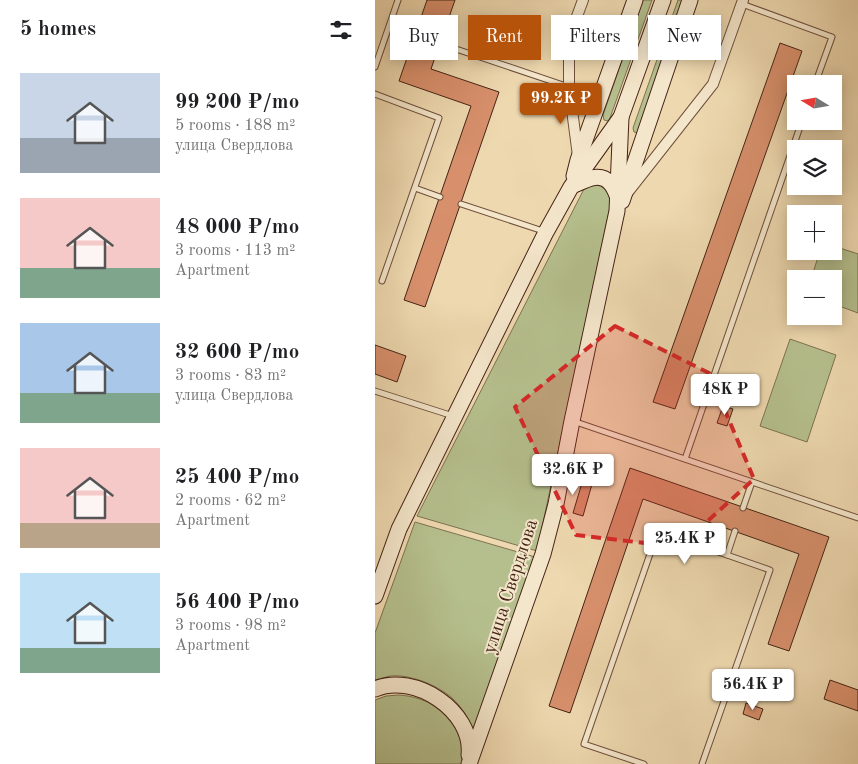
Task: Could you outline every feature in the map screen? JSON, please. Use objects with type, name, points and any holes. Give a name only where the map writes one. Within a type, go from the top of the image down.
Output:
[{"type":"main road","name":"улица Свердлова","points":[[571,187],[578,160],[635,0]]},
{"type":"main road","name":"улица Свердлова","points":[[375,596],[399,529],[546,232],[571,187],[621,117],[663,0]]},
{"type":"main road","name":"улица Свердлова","points":[[468,764],[543,554],[556,504],[619,203],[690,0]]},
{"type":"main road","name":"улица Свердлова","points":[[619,203],[621,117]]},
{"type":"main road","points":[[571,187],[592,177],[606,180],[611,184],[619,203]]},
{"type":"main road","points":[[375,689],[401,684],[435,696],[451,708],[461,722],[469,739],[468,764]]},
{"type":"street","points":[[578,160],[569,87],[569,38],[583,0]]},
{"type":"street","points":[[619,203],[713,84],[742,2]]},
{"type":"lane","points":[[375,67],[398,0]]},
{"type":"lane","points":[[742,2],[832,37],[818,75]]},
{"type":"lane","points":[[458,49],[569,87]]},
{"type":"lane","points":[[375,94],[439,118],[382,281]]},
{"type":"lane","points":[[685,459],[799,130]]},
{"type":"lane","points":[[415,188],[440,197]]},
{"type":"lane","points":[[461,204],[546,232]]},
{"type":"lane","points":[[375,391],[455,416]]},
{"type":"lane","points":[[572,421],[858,518]]},
{"type":"lane","points":[[743,508],[752,482]]},
{"type":"lane","points":[[644,764],[584,744],[658,531],[770,570],[702,764]]},
{"type":"lane","points":[[727,555],[735,532]]},
{"type":"highlighted area","points":[[615,326],[709,373],[754,479],[679,547],[576,535],[515,407]]},
{"type":"green space","points":[[643,0],[652,0],[638,39],[638,15]]},
{"type":"green space","points":[[678,0],[686,0],[681,15],[673,15]]},
{"type":"green space","points":[[622,60],[631,60],[608,121],[604,120],[603,115]]},
{"type":"green space","points":[[657,60],[664,60],[638,133],[634,132],[633,128]]},
{"type":"green space","points":[[604,184],[612,198],[537,551],[417,516],[584,189],[587,185]]},
{"type":"green space","points":[[842,249],[858,254],[858,313],[842,307],[842,270],[814,270],[817,260],[842,260]]},
{"type":"green space","points":[[790,339],[836,355],[807,442],[760,426]]},
{"type":"green space","points":[[415,522],[535,557],[475,733],[459,706],[452,698],[439,689],[423,681],[406,677],[390,676],[375,680],[375,633]]},
{"type":"green space","points":[[399,695],[420,699],[445,714],[457,731],[462,743],[463,764],[375,764],[375,700],[386,696]]},
{"type":"building","points":[[427,0],[455,0],[450,15],[422,15]]},
{"type":"building","points":[[780,43],[802,51],[793,75],[787,75],[787,93],[675,409],[653,402]]},
{"type":"building","points":[[406,60],[434,60],[431,69],[499,92],[425,307],[404,300],[471,106],[399,81]]},
{"type":"building","points":[[375,345],[406,356],[397,382],[375,374]]},
{"type":"building","points":[[723,406],[733,409],[727,426],[717,423]]},
{"type":"building","points":[[587,466],[596,470],[583,516],[573,513]]},
{"type":"building","points":[[630,468],[829,537],[789,651],[768,644],[799,554],[643,499],[570,713],[549,706]]},
{"type":"building","points":[[830,680],[858,690],[858,711],[824,699]]},
{"type":"building","points":[[746,703],[763,709],[759,720],[743,714]]}]
